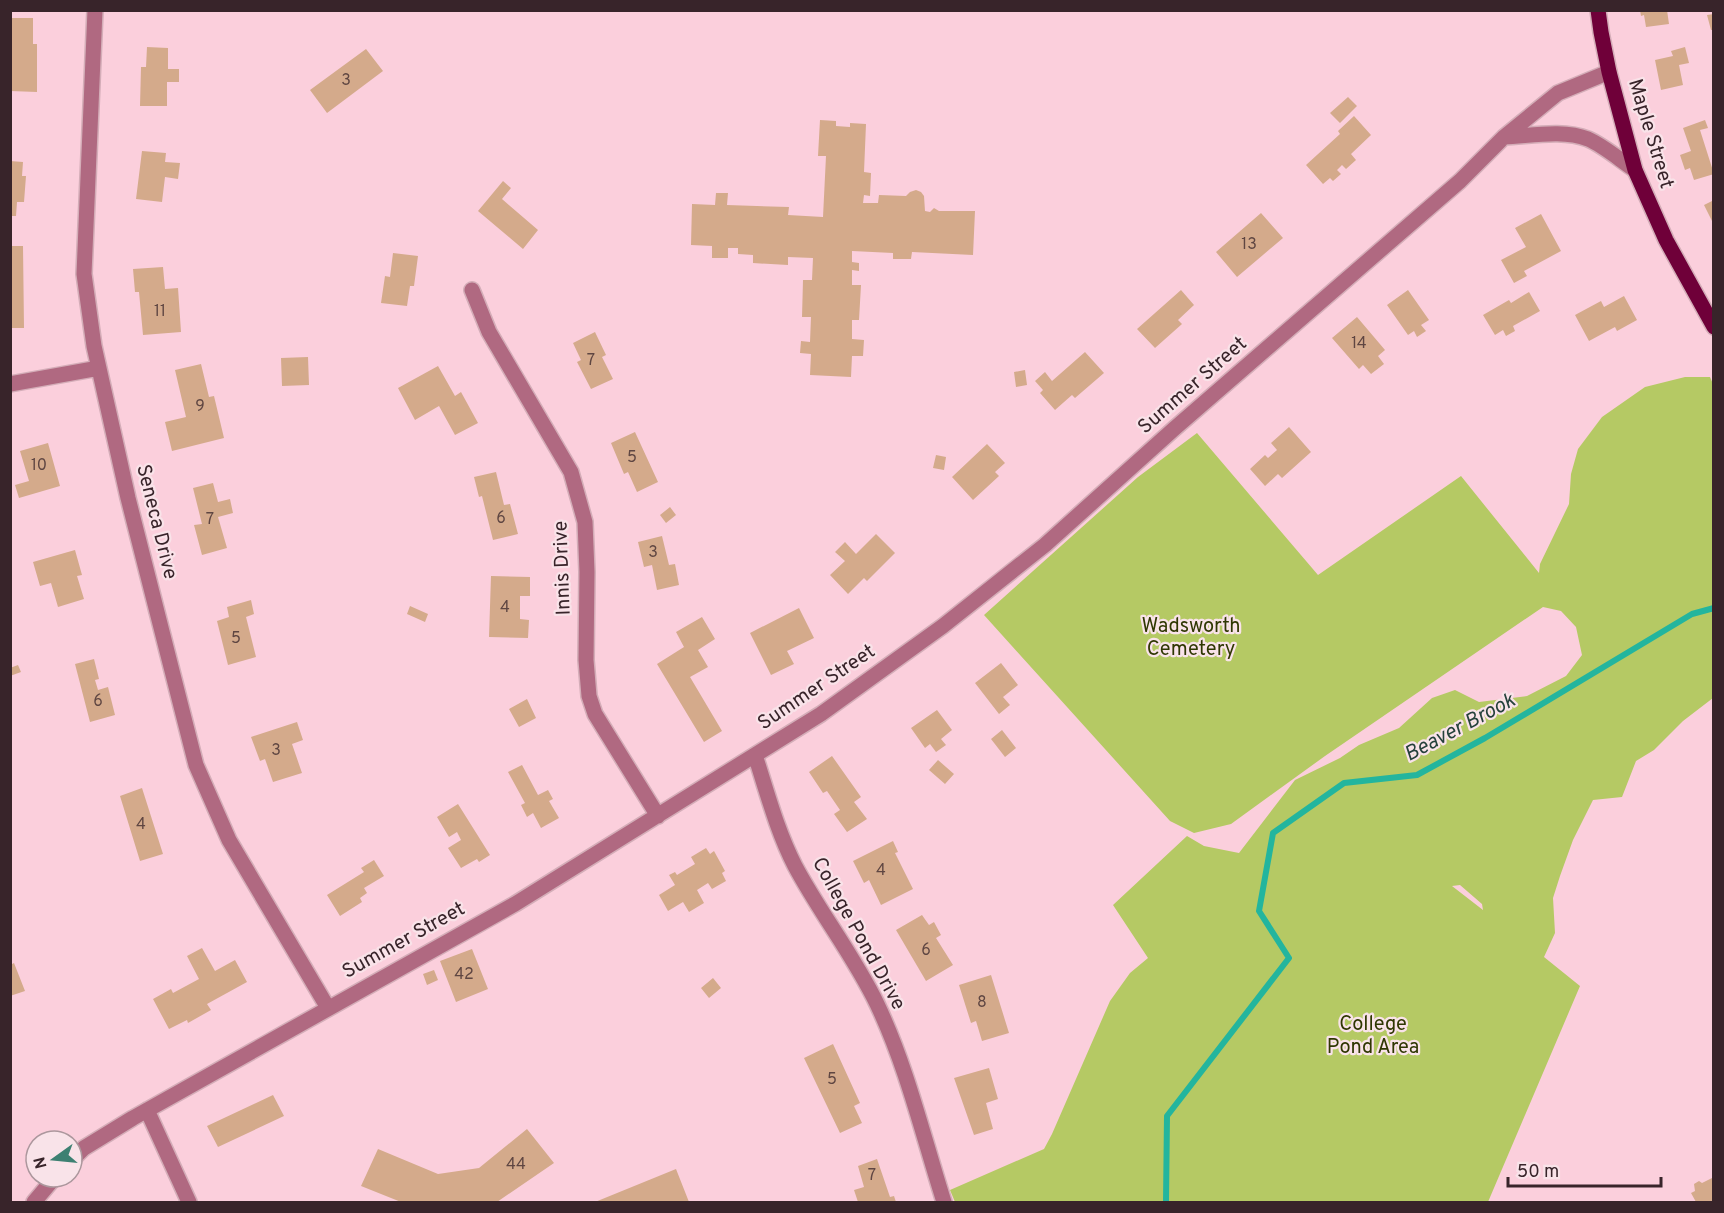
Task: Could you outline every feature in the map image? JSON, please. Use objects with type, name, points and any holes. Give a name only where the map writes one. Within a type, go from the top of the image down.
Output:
[{"type":"main road","name":"Maple Street","points":[[1598,10],[1609,72],[1635,170],[1666,240],[1713,327]]},
{"type":"street","name":"Seneca Drive","points":[[95,10],[84,274],[99,368],[128,498],[196,765],[229,840],[328,1008]]},
{"type":"street","name":"Summer Street","points":[[84,1148],[147,1110],[515,904],[821,714],[924,639],[1045,545],[1175,428],[1460,181],[1504,138],[1558,93],[1609,72]]},
{"type":"street","points":[[1504,138],[1578,136],[1590,140],[1635,170]]},
{"type":"street","name":"Innis Drive","points":[[472,290],[489,332],[572,472],[585,522],[586,660],[589,696],[595,714],[658,816]]},
{"type":"street","points":[[10,384],[99,368]]},
{"type":"street","name":"College Pond Drive","points":[[755,755],[777,823],[795,866],[865,982],[886,1025],[904,1072],[944,1203]]},
{"type":"street","points":[[147,1110],[189,1203]]},
{"type":"street","points":[[34,1203],[45,1189]]},
{"type":"green space","points":[[1685,377],[1710,377],[1713,384],[1713,698],[1683,721],[1654,750],[1636,761],[1622,797],[1593,800],[1573,840],[1553,898],[1555,933],[1544,957],[1580,986],[1488,1202],[955,1202],[950,1190],[1044,1149],[1110,1001],[1130,973],[1148,958],[1113,905],[1187,836],[1204,846],[1239,853],[1295,780],[1340,758],[1359,745],[1399,728],[1432,698],[1455,690],[1479,702],[1527,696],[1566,676],[1582,655],[1576,627],[1561,611],[1543,607],[1325,756],[1231,824],[1194,833],[1170,821],[984,615],[1138,477],[1197,433],[1318,575],[1461,476],[1539,573],[1540,564],[1569,504],[1571,474],[1578,449],[1602,417],[1645,387]],"holes":[[[1460,885],[1482,904],[1483,910],[1452,886]]]},
{"type":"building","points":[[1640,10],[1667,10],[1669,24],[1646,27],[1644,15],[1641,16]]},
{"type":"building","points":[[1714,14],[1714,30],[1711,30],[1707,15]]},
{"type":"building","points":[[10,18],[33,18],[33,44],[37,44],[37,92],[10,91]]},
{"type":"building","points":[[147,47],[168,48],[168,69],[179,69],[179,82],[167,82],[167,106],[140,106],[141,67],[146,67]]},
{"type":"building","points":[[1685,47],[1689,63],[1679,65],[1683,85],[1661,90],[1655,60],[1673,56],[1671,51]]},
{"type":"building","points":[[366,49],[383,71],[327,113],[310,90]]},
{"type":"building","points":[[1348,97],[1357,106],[1340,123],[1330,113]]},
{"type":"building","points":[[1354,116],[1371,135],[1351,154],[1356,160],[1346,169],[1342,165],[1337,170],[1341,174],[1333,181],[1330,178],[1323,184],[1306,165],[1340,134],[1338,131]]},
{"type":"building","points":[[820,120],[836,121],[836,126],[850,127],[850,123],[866,124],[864,172],[871,173],[870,196],[864,195],[863,203],[878,203],[879,195],[906,196],[916,190],[924,196],[925,211],[930,212],[934,208],[939,211],[975,211],[973,255],[912,252],[911,259],[893,259],[893,253],[852,251],[852,262],[859,263],[859,271],[852,270],[852,285],[861,285],[859,320],[852,320],[852,339],[864,340],[863,356],[852,356],[851,377],[810,375],[811,354],[800,353],[801,341],[810,342],[811,317],[802,317],[803,280],[812,280],[813,258],[788,257],[788,265],[753,263],[753,255],[738,254],[738,248],[728,248],[728,258],[712,258],[712,246],[691,245],[692,204],[715,205],[716,193],[728,193],[727,205],[789,207],[788,215],[823,217],[826,156],[818,156]]},
{"type":"building","points":[[1705,120],[1708,128],[1700,130],[1714,174],[1694,180],[1690,168],[1685,170],[1680,155],[1691,151],[1683,128]]},
{"type":"building","points":[[142,151],[166,153],[165,162],[180,163],[178,179],[165,177],[162,202],[136,199]]},
{"type":"building","points":[[10,161],[23,162],[22,176],[26,176],[24,202],[17,202],[16,216],[10,216]]},
{"type":"building","points":[[503,181],[511,188],[502,199],[538,230],[523,249],[478,211]]},
{"type":"building","points":[[1714,200],[1714,225],[1704,205]]},
{"type":"building","points":[[1261,213],[1283,238],[1237,277],[1216,252]]},
{"type":"building","points":[[1541,214],[1561,251],[1524,271],[1527,276],[1514,283],[1501,260],[1526,247],[1515,228]]},
{"type":"building","points":[[10,246],[23,246],[24,328],[10,328]]},
{"type":"building","points":[[393,253],[418,256],[414,286],[410,286],[407,306],[381,303],[385,276],[390,277]]},
{"type":"building","points":[[163,267],[165,289],[178,288],[181,332],[143,335],[139,292],[135,292],[133,269]]},
{"type":"building","points":[[1181,290],[1194,305],[1178,320],[1182,324],[1155,348],[1137,329]]},
{"type":"building","points":[[1408,290],[1429,320],[1421,325],[1426,331],[1417,337],[1414,331],[1408,335],[1387,305]]},
{"type":"building","points":[[1529,292],[1540,311],[1513,326],[1515,331],[1506,336],[1503,330],[1495,335],[1483,315]]},
{"type":"building","points":[[1624,296],[1637,320],[1617,331],[1615,327],[1589,341],[1575,315],[1601,301],[1604,307]]},
{"type":"building","points":[[1357,317],[1385,350],[1378,356],[1384,364],[1371,374],[1363,365],[1359,369],[1332,338]]},
{"type":"building","points":[[595,332],[606,355],[602,357],[613,379],[591,389],[577,362],[581,360],[573,343]]},
{"type":"building","points":[[1085,352],[1104,373],[1075,398],[1072,395],[1055,410],[1040,393],[1043,390],[1035,381],[1045,372],[1052,381]]},
{"type":"building","points":[[308,357],[309,385],[282,386],[281,358]]},
{"type":"building","points":[[201,364],[209,397],[214,396],[224,438],[172,451],[165,422],[186,417],[175,370]]},
{"type":"building","points":[[438,366],[455,396],[461,392],[478,423],[455,435],[439,406],[415,420],[398,388]]},
{"type":"building","points":[[1025,370],[1027,385],[1016,387],[1014,372]]},
{"type":"building","points":[[1289,427],[1311,452],[1282,478],[1278,474],[1265,486],[1250,469],[1265,455],[1268,458],[1277,450],[1271,443]]},
{"type":"building","points":[[635,432],[658,482],[637,492],[628,472],[624,474],[611,443]]},
{"type":"building","points":[[48,443],[60,486],[19,498],[15,485],[29,481],[20,451]]},
{"type":"building","points":[[987,444],[1005,463],[995,472],[999,476],[973,500],[952,477]]},
{"type":"building","points":[[936,455],[946,457],[944,470],[933,468]]},
{"type":"building","points":[[496,472],[504,505],[510,504],[518,534],[493,540],[482,496],[479,497],[474,477]]},
{"type":"building","points":[[213,483],[218,502],[230,499],[233,513],[218,517],[227,548],[202,555],[194,525],[202,524],[193,488]]},
{"type":"building","points":[[670,507],[676,515],[666,523],[660,515]]},
{"type":"building","points":[[876,534],[895,553],[867,581],[864,578],[848,594],[830,575],[845,561],[835,552],[845,542],[856,554]]},
{"type":"building","points":[[662,536],[669,565],[675,564],[679,585],[657,590],[652,565],[644,567],[638,542]]},
{"type":"building","points":[[75,550],[82,575],[77,576],[84,599],[58,607],[51,583],[40,586],[33,562]]},
{"type":"building","points":[[491,576],[530,577],[530,596],[520,596],[520,619],[529,620],[528,638],[489,637]]},
{"type":"building","points":[[251,600],[254,614],[246,617],[256,657],[228,665],[217,621],[229,617],[227,607]]},
{"type":"building","points":[[410,606],[428,614],[425,622],[407,614]]},
{"type":"building","points":[[799,608],[814,638],[787,651],[794,664],[771,675],[750,633]]},
{"type":"building","points":[[702,617],[715,639],[698,650],[708,667],[690,677],[722,731],[704,742],[657,664],[684,647],[676,632]]},
{"type":"building","points":[[94,659],[99,679],[95,680],[98,690],[108,687],[115,715],[90,722],[75,664]]},
{"type":"building","points":[[1001,663],[1018,685],[1003,697],[1010,705],[999,714],[975,683]]},
{"type":"building","points":[[18,665],[21,672],[10,676],[10,668]]},
{"type":"building","points":[[527,699],[536,718],[519,727],[509,709]]},
{"type":"building","points":[[937,710],[952,730],[941,739],[946,745],[936,752],[930,744],[925,748],[911,728]]},
{"type":"building","points":[[297,722],[303,740],[292,744],[302,773],[273,782],[265,759],[260,761],[251,737]]},
{"type":"building","points":[[1002,730],[1016,748],[1005,757],[991,739]]},
{"type":"building","points":[[832,756],[861,797],[854,802],[867,819],[847,832],[834,814],[840,810],[827,791],[823,793],[809,772]]},
{"type":"building","points":[[938,760],[954,774],[945,784],[929,770]]},
{"type":"building","points":[[522,765],[538,795],[548,790],[553,799],[549,801],[559,818],[541,828],[533,813],[527,817],[521,805],[525,803],[508,772]]},
{"type":"building","points":[[142,788],[163,854],[140,861],[120,796]]},
{"type":"building","points":[[458,804],[490,855],[479,862],[477,859],[461,868],[448,848],[461,840],[457,832],[449,837],[437,817]]},
{"type":"building","points":[[893,841],[898,852],[895,853],[913,889],[881,905],[869,880],[864,883],[853,861]]},
{"type":"building","points":[[706,848],[710,854],[714,851],[725,871],[722,873],[726,881],[712,889],[708,883],[697,890],[704,903],[689,912],[683,902],[668,911],[659,895],[675,885],[669,875],[675,872],[677,875],[695,864],[691,857]]},
{"type":"building","points":[[374,860],[384,876],[364,888],[367,893],[360,898],[362,902],[340,916],[327,895],[364,872],[361,868]]},
{"type":"building","points":[[922,915],[929,925],[934,922],[941,935],[936,938],[953,965],[926,981],[896,930]]},
{"type":"building","points":[[202,948],[215,971],[235,960],[247,982],[207,1004],[211,1010],[188,1023],[187,1020],[169,1029],[153,999],[171,989],[173,993],[199,979],[187,956]]},
{"type":"building","points":[[472,949],[488,989],[456,1002],[440,961]]},
{"type":"building","points":[[14,963],[25,991],[10,996],[10,965]]},
{"type":"building","points":[[434,970],[438,980],[427,985],[423,974]]},
{"type":"building","points":[[991,975],[1009,1033],[982,1041],[976,1021],[971,1023],[959,985]]},
{"type":"building","points":[[713,978],[721,988],[709,998],[701,988]]},
{"type":"building","points":[[833,1044],[860,1103],[854,1106],[862,1123],[840,1133],[804,1058]]},
{"type":"building","points":[[989,1068],[998,1099],[986,1103],[993,1129],[974,1135],[954,1078]]},
{"type":"building","points":[[273,1095],[284,1116],[218,1147],[207,1126]]},
{"type":"building","points":[[527,1129],[554,1163],[497,1202],[401,1202],[361,1186],[378,1149],[438,1174],[479,1168]]},
{"type":"building","points":[[877,1159],[890,1197],[894,1196],[896,1202],[858,1202],[854,1190],[864,1187],[858,1166]]},
{"type":"building","points":[[676,1169],[689,1202],[595,1202]]},
{"type":"building","points":[[1714,1177],[1714,1202],[1696,1202],[1691,1193],[1695,1191],[1694,1184]]},
{"type":"waterway","name":"Beaver Brook","points":[[1166,1202],[1167,1116],[1289,958],[1259,911],[1273,833],[1344,783],[1417,775],[1485,738],[1692,614],[1714,608]]},
{"type":"park label","name":"Wadsworth Cemetery","points":[[1191,638]]},
{"type":"park label","name":"College Pond Area","points":[[1373,1036]]}]
